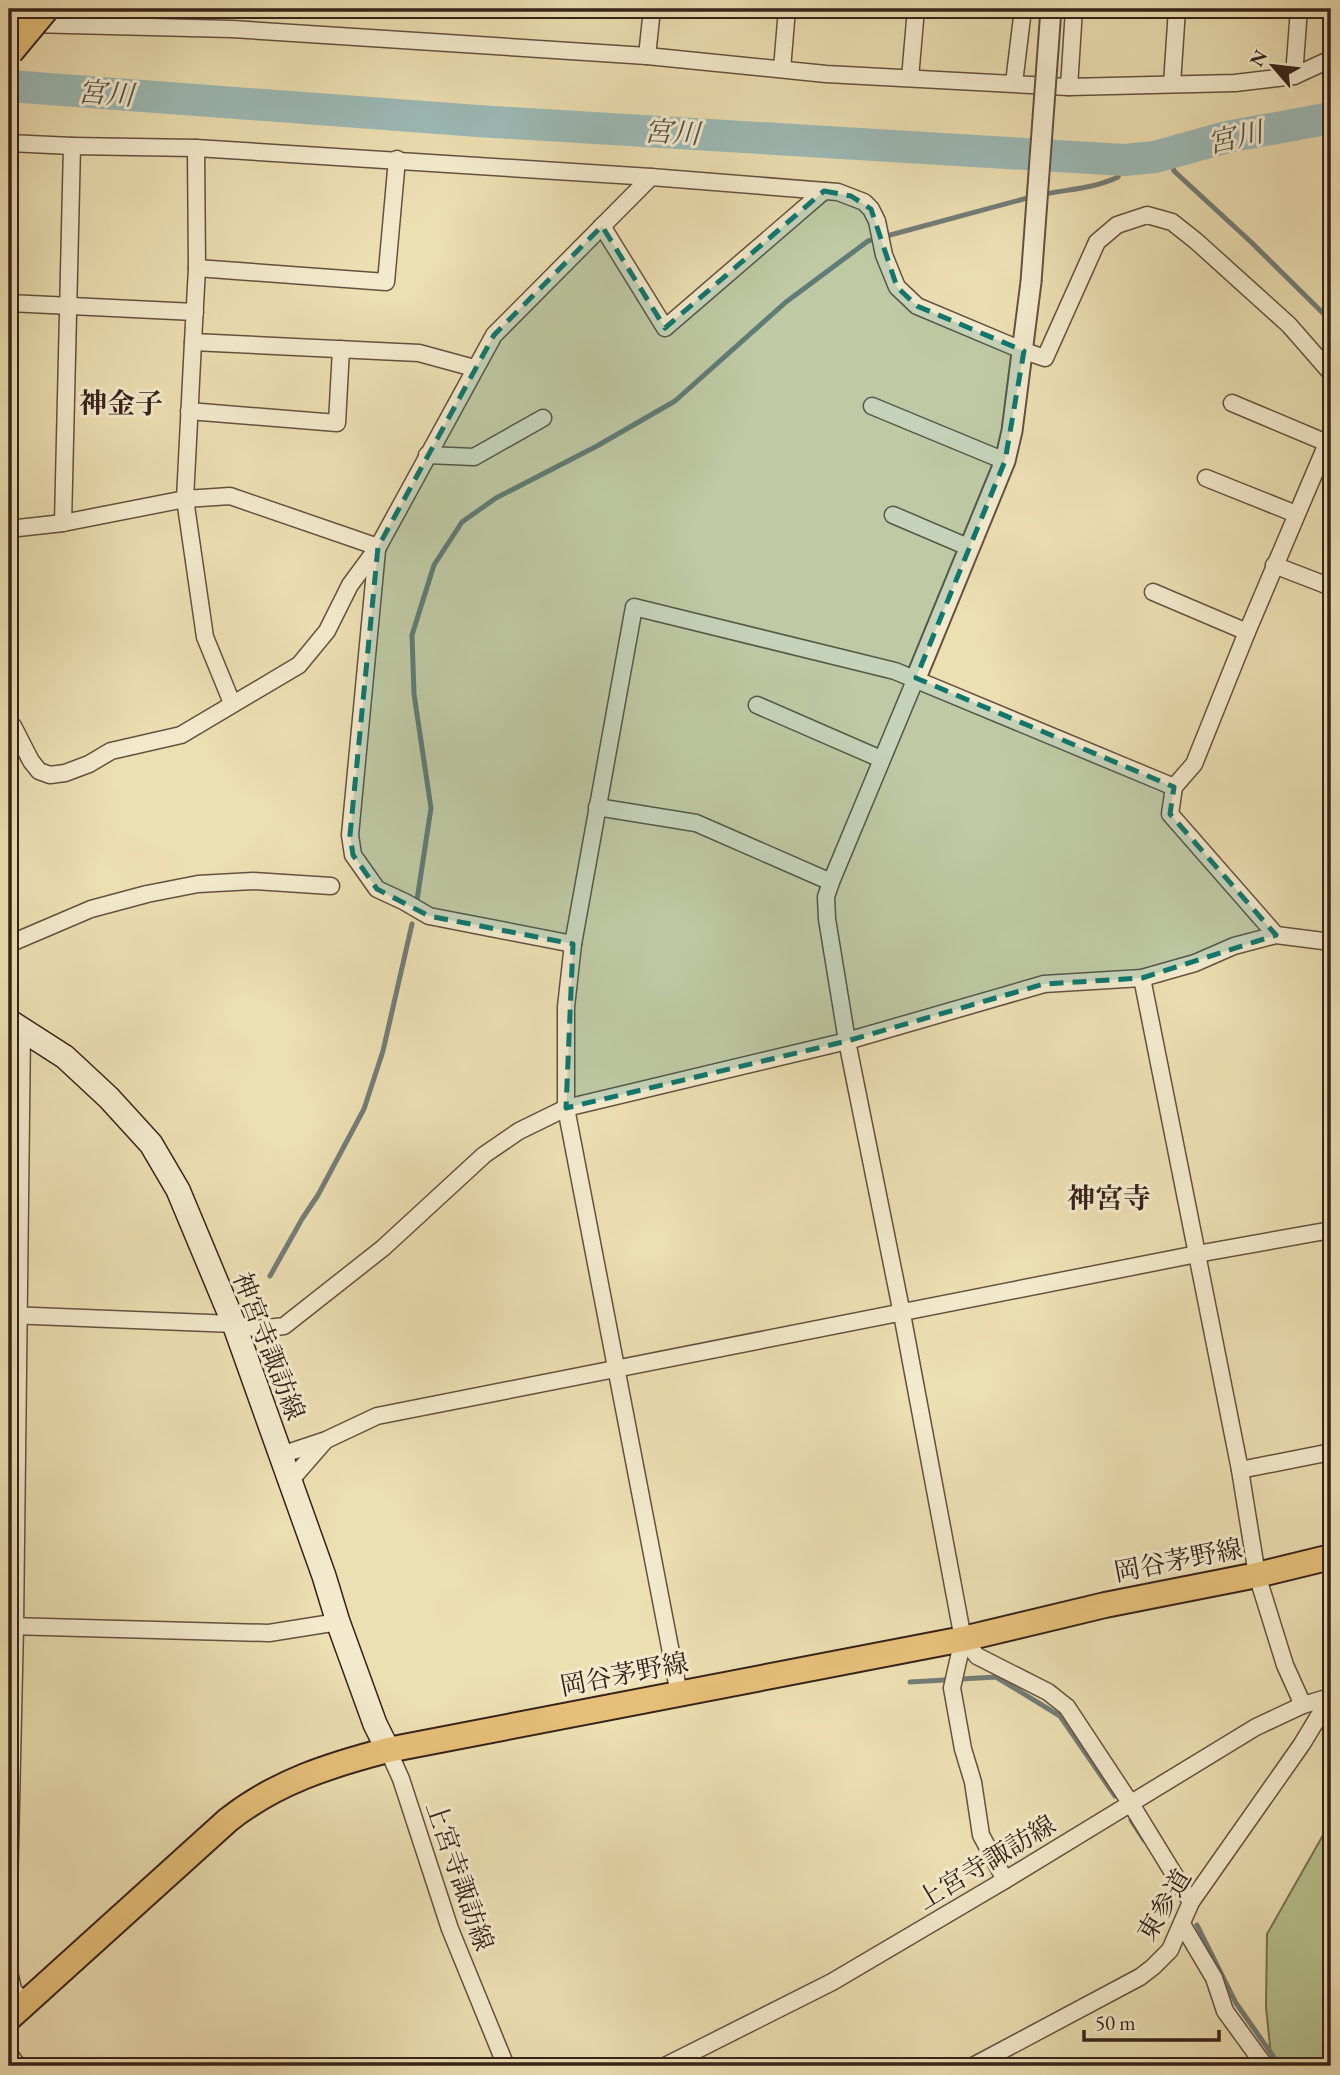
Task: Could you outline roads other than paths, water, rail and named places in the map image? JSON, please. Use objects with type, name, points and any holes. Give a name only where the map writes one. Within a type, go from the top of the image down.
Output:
[{"type":"highway","points":[[9,51],[44,9]]},
{"type":"main road","name":"神宮寺諏訪線","points":[[15,1025],[65,1057],[85,1074],[151,1144],[178,1190],[234,1324],[338,1622],[388,1750]]},
{"type":"main road","name":"岡谷茅野線","points":[[17,2010],[249,1803],[288,1781],[320,1769],[388,1750],[963,1639],[1105,1605],[1258,1575],[1331,1557]]},
{"type":"street","points":[[647,56],[652,9]]},
{"type":"street","points":[[782,69],[787,9]]},
{"type":"street","points":[[911,78],[916,9]]},
{"type":"street","points":[[1014,83],[1023,9]]},
{"type":"street","points":[[1005,1880],[981,1835],[963,1749],[952,1688],[963,1639],[847,1041],[826,898],[1005,461],[1024,351],[1051,9]]},
{"type":"street","points":[[1069,87],[1074,9]]},
{"type":"street","points":[[1172,84],[1177,9]]},
{"type":"street","points":[[1294,76],[1299,9]]},
{"type":"street","points":[[9,24],[232,29],[647,56],[827,74],[1069,87],[1235,83],[1294,76],[1331,60]]},
{"type":"street","points":[[9,143],[196,148],[397,159],[838,192],[864,202],[877,221],[884,255],[897,286],[917,306],[1045,358],[1097,242],[1117,225],[1147,215],[1172,222],[1196,241],[1289,325],[1331,373]]},
{"type":"street","points":[[62,523],[72,146]]},
{"type":"street","points":[[196,148],[197,268],[185,499],[205,637],[232,703]]},
{"type":"street","points":[[197,268],[386,282],[397,159]]},
{"type":"street","points":[[9,723],[31,761],[40,771],[50,775],[65,773],[89,764],[111,751],[181,734],[299,665],[327,631],[350,584],[378,547],[494,335],[651,177]]},
{"type":"street","points":[[603,226],[665,328],[824,191]]},
{"type":"street","points":[[9,303],[195,312]]},
{"type":"street","points":[[193,342],[419,353],[474,368]]},
{"type":"street","points":[[189,411],[337,423],[341,349]]},
{"type":"street","points":[[1232,403],[1329,438],[1194,764],[1174,788],[1171,814],[1276,935]]},
{"type":"street","points":[[872,406],[1005,461]]},
{"type":"street","points":[[427,455],[474,457],[543,418]]},
{"type":"street","points":[[1206,478],[1296,514]]},
{"type":"street","points":[[9,530],[62,523],[185,499],[230,496],[378,547]]},
{"type":"street","points":[[893,515],[968,547]]},
{"type":"street","points":[[378,547],[350,835],[353,855],[377,889],[429,916],[573,944]]},
{"type":"street","points":[[1275,565],[1331,587]]},
{"type":"street","points":[[1153,592],[1247,632]]},
{"type":"street","points":[[679,1694],[566,1108],[566,1007],[573,944],[634,607],[916,678],[1174,788]]},
{"type":"street","points":[[757,705],[881,760]]},
{"type":"street","points":[[597,807],[696,823],[831,882]]},
{"type":"street","points":[[9,944],[91,909],[198,884],[253,881],[331,886]]},
{"type":"street","points":[[14,1315],[234,1324],[259,1329],[284,1326],[383,1248],[484,1155],[519,1131],[566,1108],[847,1041],[1044,984],[1142,978],[1195,963],[1234,946],[1276,935],[1331,942]]},
{"type":"street","points":[[1142,978],[1240,1470],[1258,1575],[1285,1665],[1303,1705]]},
{"type":"street","points":[[9,1892],[15,1025]]},
{"type":"street","points":[[281,1455],[326,1440],[377,1416],[1331,1230]]},
{"type":"street","points":[[290,1481],[326,1440]]},
{"type":"street","points":[[1240,1470],[1331,1452]]},
{"type":"street","points":[[12,1626],[269,1633],[338,1622]]},
{"type":"street","points":[[963,1639],[976,1656],[1048,1692],[1067,1707],[1191,1902]]},
{"type":"street","name":"上宮寺諏訪線","points":[[665,2066],[832,1982],[1256,1727],[1303,1705],[1331,1696]]},
{"type":"street","name":"東参道","points":[[973,2066],[1140,1977],[1170,1950],[1191,1902],[1302,1744],[1331,1696]]},
{"type":"street","name":"上宮寺諏訪線","points":[[388,1750],[401,1779],[450,1929],[506,2066]]},
{"type":"street","points":[[1182,1924],[1214,1978],[1225,2011],[1265,2066]]},
{"type":"street","points":[[9,1971],[17,2010]]},
{"type":"street","points":[[9,2054],[18,2066]]},
{"type":"waterway","name":"宮川","points":[[9,86],[478,121],[1124,160],[1155,157],[1227,137],[1331,118]]},
{"type":"waterway","points":[[1170,154],[1174,171],[1331,321]]},
{"type":"waterway","points":[[1041,195],[1109,181],[1118,177],[1124,160]]},
{"type":"waterway","points":[[417,900],[431,808],[414,694],[412,635],[434,565],[462,522],[496,498],[597,446],[675,401],[786,302],[868,241],[1031,197]]},
{"type":"waterway","points":[[270,1276],[364,1109],[383,1051],[412,924]]},
{"type":"waterway","points":[[910,1682],[996,1677],[1060,1716],[1115,1796]]},
{"type":"waterway","points":[[1131,1820],[1144,1840]]},
{"type":"waterway","points":[[1197,1925],[1236,2003],[1280,2066]]},
{"type":"district","name":"神金子","points":[[121,403]]},
{"type":"district","name":"神宮寺","points":[[1109,1198]]}]
